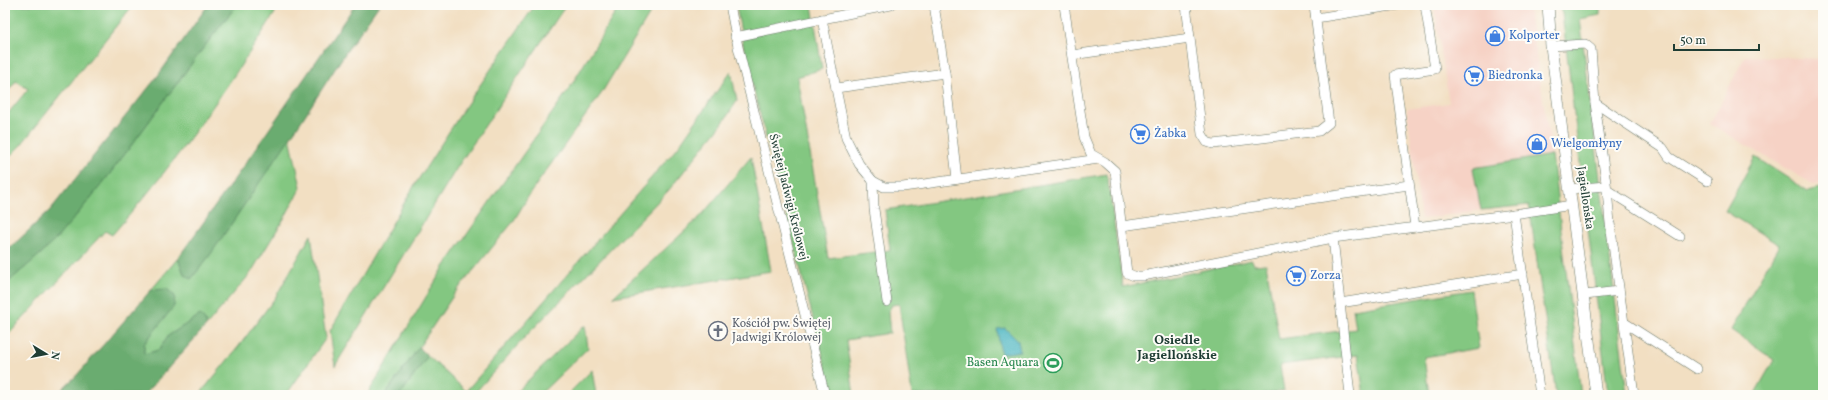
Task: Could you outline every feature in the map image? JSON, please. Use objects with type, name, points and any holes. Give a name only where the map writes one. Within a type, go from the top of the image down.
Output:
[{"type":"street","name":"Świętej Jadwigi Królowej","points":[[730,5],[735,37],[825,395]]},
{"type":"street","points":[[735,37],[891,5]]},
{"type":"street","points":[[934,5],[945,73],[957,179]]},
{"type":"street","points":[[1064,5],[1084,137],[1091,154],[1115,171],[1127,273],[1134,276],[1150,275],[1333,238],[1572,205]]},
{"type":"street","points":[[1186,5],[1202,134],[1207,142],[1213,144],[1319,131],[1329,123],[1314,5]]},
{"type":"street","points":[[1316,18],[1398,5]]},
{"type":"street","points":[[1415,227],[1395,75],[1435,68],[1425,5]]},
{"type":"street","name":"Jagiellońska","points":[[1548,5],[1551,46],[1585,295],[1596,395]]},
{"type":"street","points":[[822,19],[846,138],[859,164],[873,181],[884,187],[903,187],[1099,159]]},
{"type":"street","points":[[1072,55],[1190,38]]},
{"type":"street","points":[[1551,46],[1585,44],[1591,49],[1595,103],[1634,395]]},
{"type":"street","points":[[836,88],[945,73]]},
{"type":"street","points":[[1595,103],[1664,148],[1669,157],[1708,181]]},
{"type":"street","points":[[873,181],[874,209],[887,302]]},
{"type":"street","points":[[1122,226],[1409,185]]},
{"type":"street","points":[[1570,189],[1607,188],[1680,236]]},
{"type":"street","points":[[1514,214],[1540,395]]},
{"type":"street","points":[[1333,238],[1350,395]]},
{"type":"street","points":[[1340,303],[1523,274]]},
{"type":"street","points":[[1585,295],[1619,291]]},
{"type":"street","points":[[1625,323],[1697,369]]},
{"type":"shaded area","points":[[1434,5],[1528,5],[1552,155],[1474,168],[1481,210],[1421,219],[1407,109],[1449,103]]},
{"type":"shaded area","points":[[1745,56],[1823,59],[1823,182],[1814,185],[1710,124]]},
{"type":"green space","points":[[5,5],[133,5],[20,146],[5,161],[5,117],[28,89],[16,81],[5,95]]},
{"type":"green space","points":[[208,5],[237,5],[191,64],[125,154],[79,212],[49,246],[5,285],[5,253],[51,209],[157,77]]},
{"type":"green space","points":[[237,5],[272,5],[275,13],[198,127],[135,209],[112,235],[105,231],[5,338],[5,285],[49,246],[79,212],[125,154],[191,64]]},
{"type":"green space","points":[[355,5],[379,5],[210,255],[191,279],[184,274],[178,258]]},
{"type":"green space","points":[[535,5],[566,5],[458,166],[335,366],[330,331],[414,186],[467,104]]},
{"type":"green space","points":[[620,5],[655,5],[601,94],[531,192],[513,222],[455,293],[385,395],[367,395],[444,267],[569,89]]},
{"type":"green space","points":[[736,5],[812,5],[822,69],[797,77],[828,258],[890,250],[885,210],[1107,174],[1123,287],[1252,260],[1254,265],[1266,264],[1279,339],[1356,329],[1353,309],[1471,290],[1479,348],[1424,357],[1429,395],[1364,395],[1358,355],[1280,365],[1284,391],[1259,395],[912,395],[899,304],[892,305],[888,312],[890,333],[846,340],[854,395],[833,395],[746,60]]},
{"type":"green space","points":[[1561,5],[1600,5],[1600,15],[1580,19],[1627,395],[1608,395]]},
{"type":"green space","points":[[731,71],[737,101],[722,124],[668,191],[525,337],[473,395],[400,395],[428,356],[466,391],[678,147]]},
{"type":"green space","points":[[290,137],[301,187],[285,217],[250,274],[207,325],[200,315],[168,336],[159,350],[144,354],[144,344],[174,306],[167,290],[151,290],[178,258],[184,274],[191,279],[210,255]]},
{"type":"green space","points":[[1552,155],[1581,395],[1556,395],[1529,205],[1481,210],[1473,168]]},
{"type":"green space","points":[[751,157],[771,271],[613,297],[701,216]]},
{"type":"green space","points":[[1755,157],[1808,191],[1823,187],[1823,395],[1754,395],[1774,360],[1731,330],[1779,245],[1725,211]]},
{"type":"green space","points":[[311,235],[326,338],[286,395],[199,395],[239,346],[275,298]]},
{"type":"green space","points":[[167,289],[175,296],[174,306],[144,344],[144,354],[159,350],[168,336],[200,315],[207,325],[144,395],[62,395],[61,390],[77,375],[151,290]]},
{"type":"green space","points":[[585,325],[588,348],[539,395],[513,395]]},
{"type":"green space","points":[[419,347],[428,356],[400,395],[385,395]]},
{"type":"green space","points":[[592,370],[596,395],[567,395]]},
{"type":"water","points":[[1005,328],[1018,341],[1020,351],[1001,354],[997,329]]},
{"type":"place","name":"Kolporter","points":[[1495,36]]},
{"type":"place","name":"Biedronka","points":[[1474,76]]},
{"type":"place","name":"Żabka","points":[[1140,134]]},
{"type":"place","name":"Wielgomłyny","points":[[1537,144]]},
{"type":"place","name":"Zorza","points":[[1296,276]]},
{"type":"place","name":"Kościół pw. Świętej Jadwigi Królowej","points":[[718,331]]},
{"type":"place","name":"Basen Aquara","points":[[1053,363]]},
{"type":"district","name":"Osiedle Jagiellońskie","points":[[1177,348]]}]
